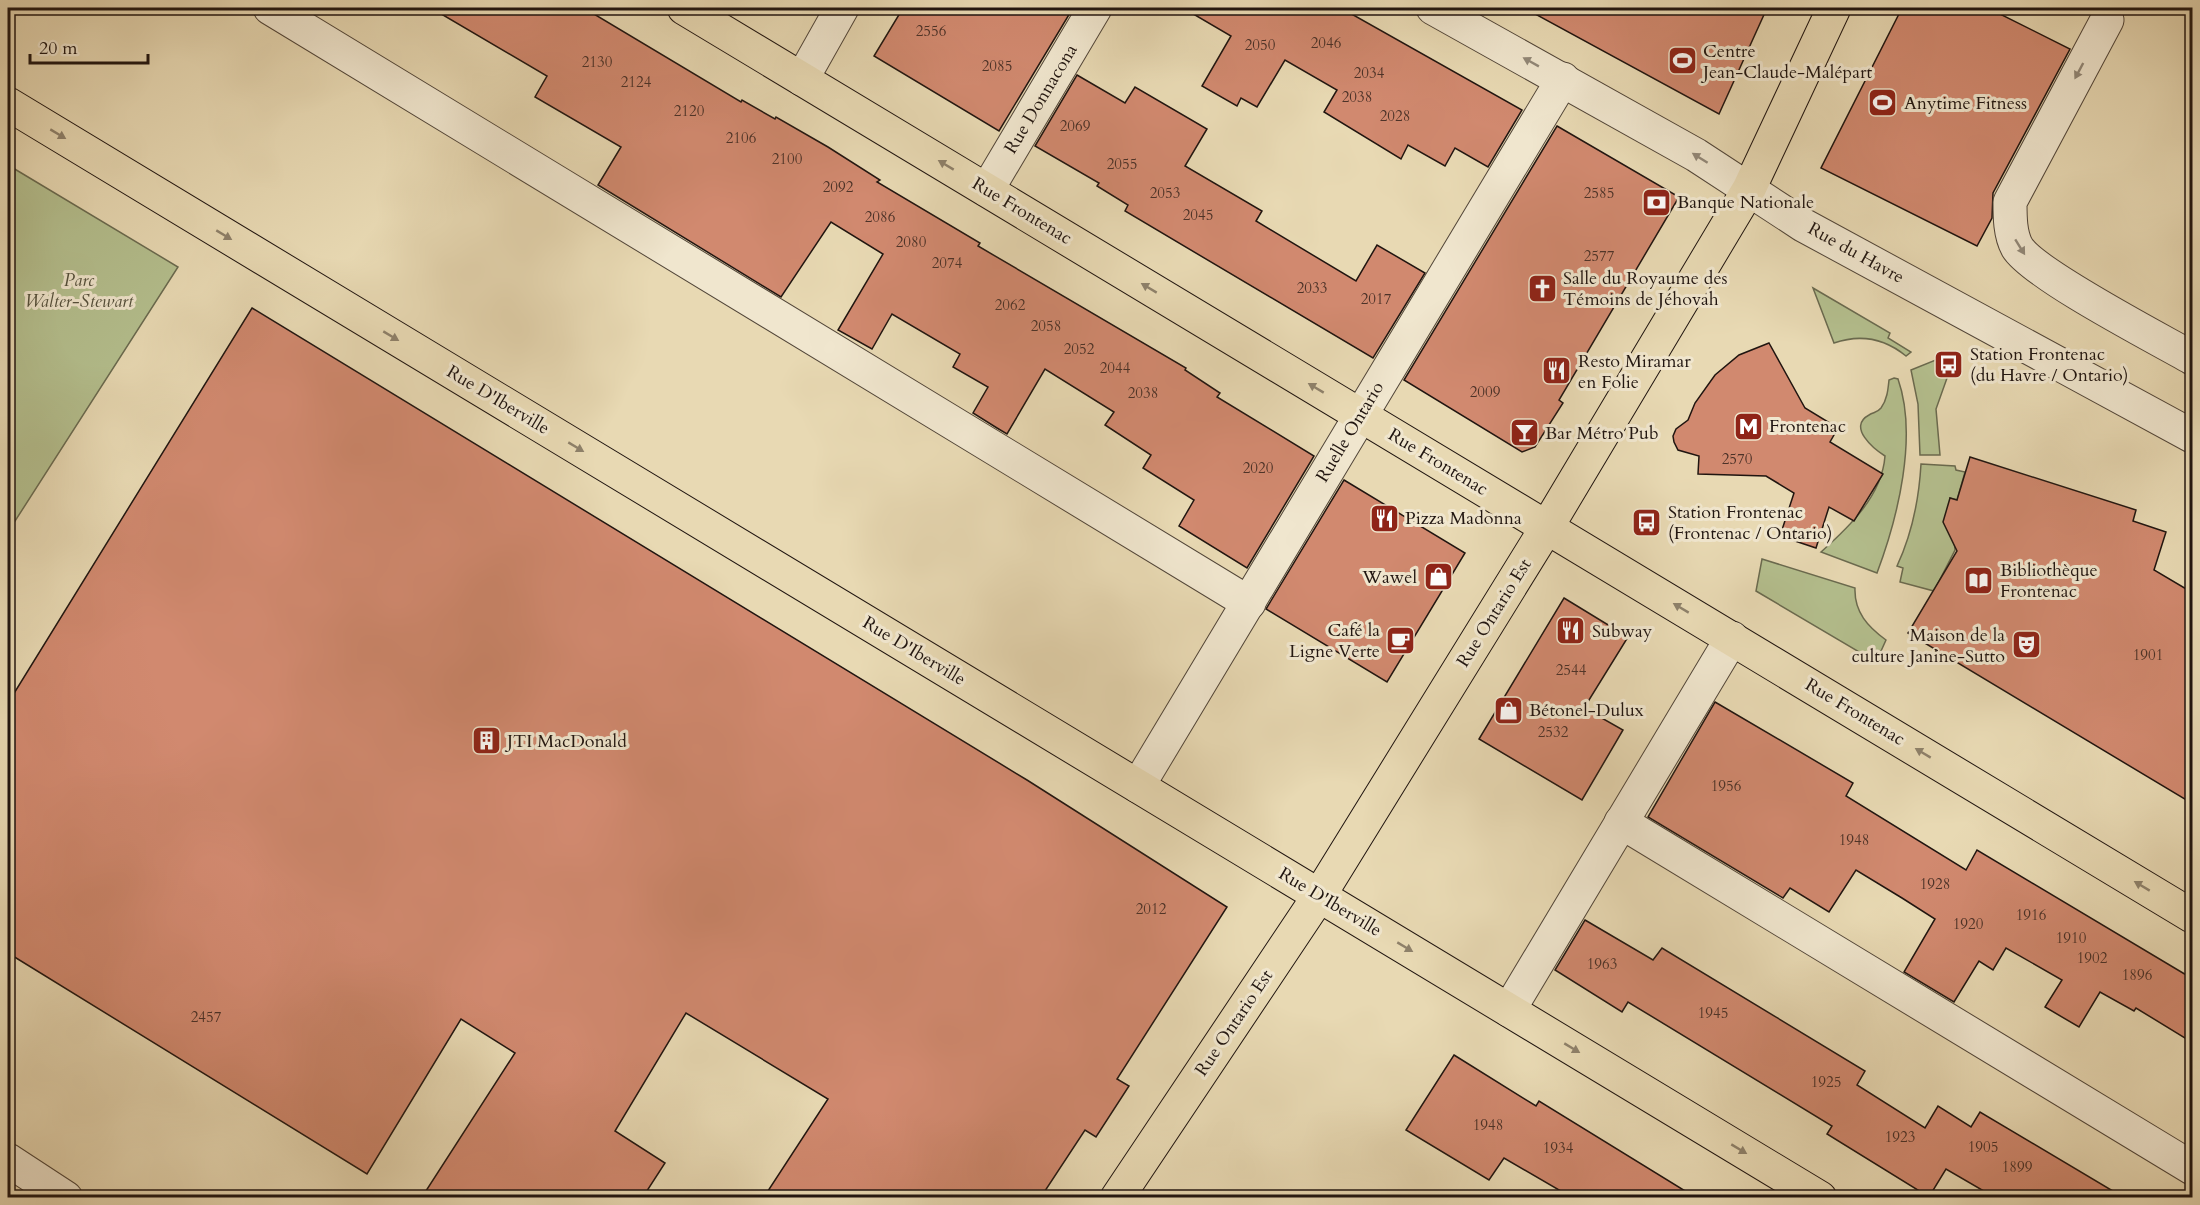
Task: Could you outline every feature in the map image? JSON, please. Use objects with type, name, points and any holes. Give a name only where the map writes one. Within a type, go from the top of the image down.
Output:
[{"type":"main road","name":"Rue Frontenac","points":[[684,8],[2193,916]]},
{"type":"main road","name":"Rue Ontario Est","points":[[1117,1197],[1318,896],[1547,527],[1749,189],[1834,8]]},
{"type":"main road","name":"Rue D'Iberville","points":[[8,104],[1820,1197]]},
{"type":"street","points":[[270,8],[1250,603]]},
{"type":"street","points":[[802,79],[842,8]]},
{"type":"street","name":"Rue Donnacona","points":[[987,190],[1095,8]]},
{"type":"street","name":"Rue du Havre","points":[[1432,8],[1696,155],[1803,225],[2193,436]]},
{"type":"street","points":[[2107,20],[2010,202],[2010,224],[2017,248],[2041,270],[2193,358]]},
{"type":"street","name":"Ruelle Ontario","points":[[1138,786],[1563,79]]},
{"type":"street","points":[[1509,1010],[1731,638]]},
{"type":"street","points":[[1622,822],[2193,1168]]},
{"type":"street","points":[[8,1160],[66,1197]]},
{"type":"green space","name":"Parc Walter-Stewart","points":[[8,165],[178,267],[8,532]]},
{"type":"green space","points":[[1813,288],[1890,333],[1888,338],[1911,352],[1906,356],[1889,345],[1872,339],[1862,338],[1834,343]]},
{"type":"green space","points":[[1943,357],[1952,364],[1936,409],[1940,455],[1920,455],[1918,404],[1911,370]]},
{"type":"green space","points":[[1898,379],[1904,401],[1906,451],[1898,502],[1877,573],[1821,552],[1853,521],[1878,484],[1885,456],[1869,443],[1861,431],[1861,425],[1863,420],[1881,408],[1888,391],[1889,380]]},
{"type":"green space","points":[[1921,464],[1955,466],[1956,470],[1965,472],[1957,500],[1950,498],[1955,550],[1934,591],[1900,582],[1903,568],[1897,566],[1914,516]]},
{"type":"green space","points":[[1762,559],[1855,588],[1855,597],[1863,618],[1886,640],[1876,662],[1756,591]]},
{"type":"building","points":[[431,8],[584,8],[741,102],[742,100],[775,119],[776,117],[828,147],[880,180],[877,182],[980,243],[978,246],[1186,368],[1185,370],[1220,393],[1217,397],[1314,456],[1247,568],[1179,526],[1194,500],[1143,468],[1151,455],[1105,425],[1114,412],[1045,369],[1007,434],[973,413],[988,387],[953,367],[960,354],[892,314],[872,349],[838,330],[883,254],[831,222],[781,297],[598,185],[621,147],[535,97],[547,76]]},
{"type":"building","points":[[903,8],[1073,8],[999,131],[874,56]]},
{"type":"building","points":[[1183,8],[1341,8],[1522,110],[1488,167],[1455,148],[1445,166],[1408,145],[1401,159],[1324,112],[1337,90],[1285,60],[1257,107],[1241,98],[1237,106],[1202,86],[1231,36]]},
{"type":"building","name":"Centre Jean-Claude-Malépart","points":[[1524,8],[1767,8],[1719,114]]},
{"type":"building","points":[[1902,8],[1988,8],[2070,49],[1993,193],[1992,218],[1977,246],[1821,168]]},
{"type":"building","points":[[1077,75],[1125,103],[1135,87],[1207,129],[1185,166],[1262,211],[1256,221],[1356,281],[1377,245],[1425,273],[1373,358],[1125,211],[1128,205],[1097,186],[1099,183],[1035,146]]},
{"type":"building","points":[[1557,126],[1679,197],[1559,400],[1563,403],[1535,447],[1522,452],[1404,380]]},
{"type":"building","name":"JTI MacDonald","points":[[252,308],[1027,780],[1227,907],[1117,1079],[1129,1086],[1096,1137],[1085,1130],[1041,1197],[764,1197],[828,1099],[686,1013],[615,1131],[665,1163],[643,1197],[422,1197],[515,1053],[461,1019],[367,1174],[8,953],[8,703]]},
{"type":"building","points":[[1769,343],[1805,408],[1838,428],[1830,442],[1883,474],[1854,521],[1829,507],[1816,548],[1780,536],[1794,493],[1766,476],[1698,474],[1699,456],[1678,450],[1674,442],[1673,436],[1676,429],[1688,420],[1695,403],[1715,375],[1739,355]]},
{"type":"building","name":"Maison de la culture Janine-Sutto","points":[[1970,457],[2136,510],[2133,521],[2166,532],[2154,570],[2193,593],[2193,804],[1908,633],[1957,551],[1943,522],[1950,498],[1957,500]]},
{"type":"building","points":[[1344,480],[1465,553],[1387,682],[1266,609]]},
{"type":"building","points":[[1564,598],[1628,637],[1584,708],[1623,730],[1582,800],[1479,739]]},
{"type":"building","points":[[1715,702],[1853,783],[1846,796],[1966,870],[1977,850],[2193,979],[2193,1043],[2136,1008],[2134,1011],[2100,992],[2079,1027],[2045,1007],[2062,980],[2006,948],[1993,970],[1979,961],[1954,1002],[1904,972],[1935,919],[1856,870],[1829,912],[1790,888],[1783,898],[1648,817]]},
{"type":"building","points":[[1585,920],[1653,960],[1662,948],[1865,1071],[1857,1085],[1925,1128],[1938,1106],[1971,1127],[1980,1112],[2123,1197],[1994,1197],[1946,1169],[1929,1197],[1827,1134],[1832,1126],[1628,1002],[1622,1012],[1555,970]]},
{"type":"building","points":[[1454,1055],[1536,1106],[1539,1101],[1695,1197],[1571,1197],[1504,1158],[1489,1180],[1406,1130]]},
{"type":"place","name":"Centre Jean-Claude-Malépart","points":[[1682,61]]},
{"type":"place","name":"Anytime Fitness","points":[[1883,103]]},
{"type":"place","name":"Banque Nationale","points":[[1656,202]]},
{"type":"place","name":"Salle du Royaume des Témoins de Jéhovah","points":[[1542,288]]},
{"type":"place","name":"Station Frontenac (du Havre / Ontario)","points":[[1949,364]]},
{"type":"place","name":"Resto Miramar en Folie","points":[[1557,371]]},
{"type":"place","name":"Frontenac","points":[[1748,426]]},
{"type":"place","name":"Bar Métro Pub","points":[[1524,433]]},
{"type":"place","name":"Pizza Madonna","points":[[1384,518]]},
{"type":"place","name":"Station Frontenac (Frontenac / Ontario)","points":[[1647,522]]},
{"type":"place","name":"Wawel","points":[[1438,577]]},
{"type":"place","name":"Bibliothèque Frontenac","points":[[1979,580]]},
{"type":"place","name":"Subway","points":[[1571,631]]},
{"type":"place","name":"Café la Ligne Verte","points":[[1401,640]]},
{"type":"place","name":"Maison de la culture Janine-Sutto","points":[[2026,645]]},
{"type":"place","name":"Bétonel-Dulux","points":[[1508,710]]},
{"type":"place","name":"JTI MacDonald","points":[[486,741]]}]
